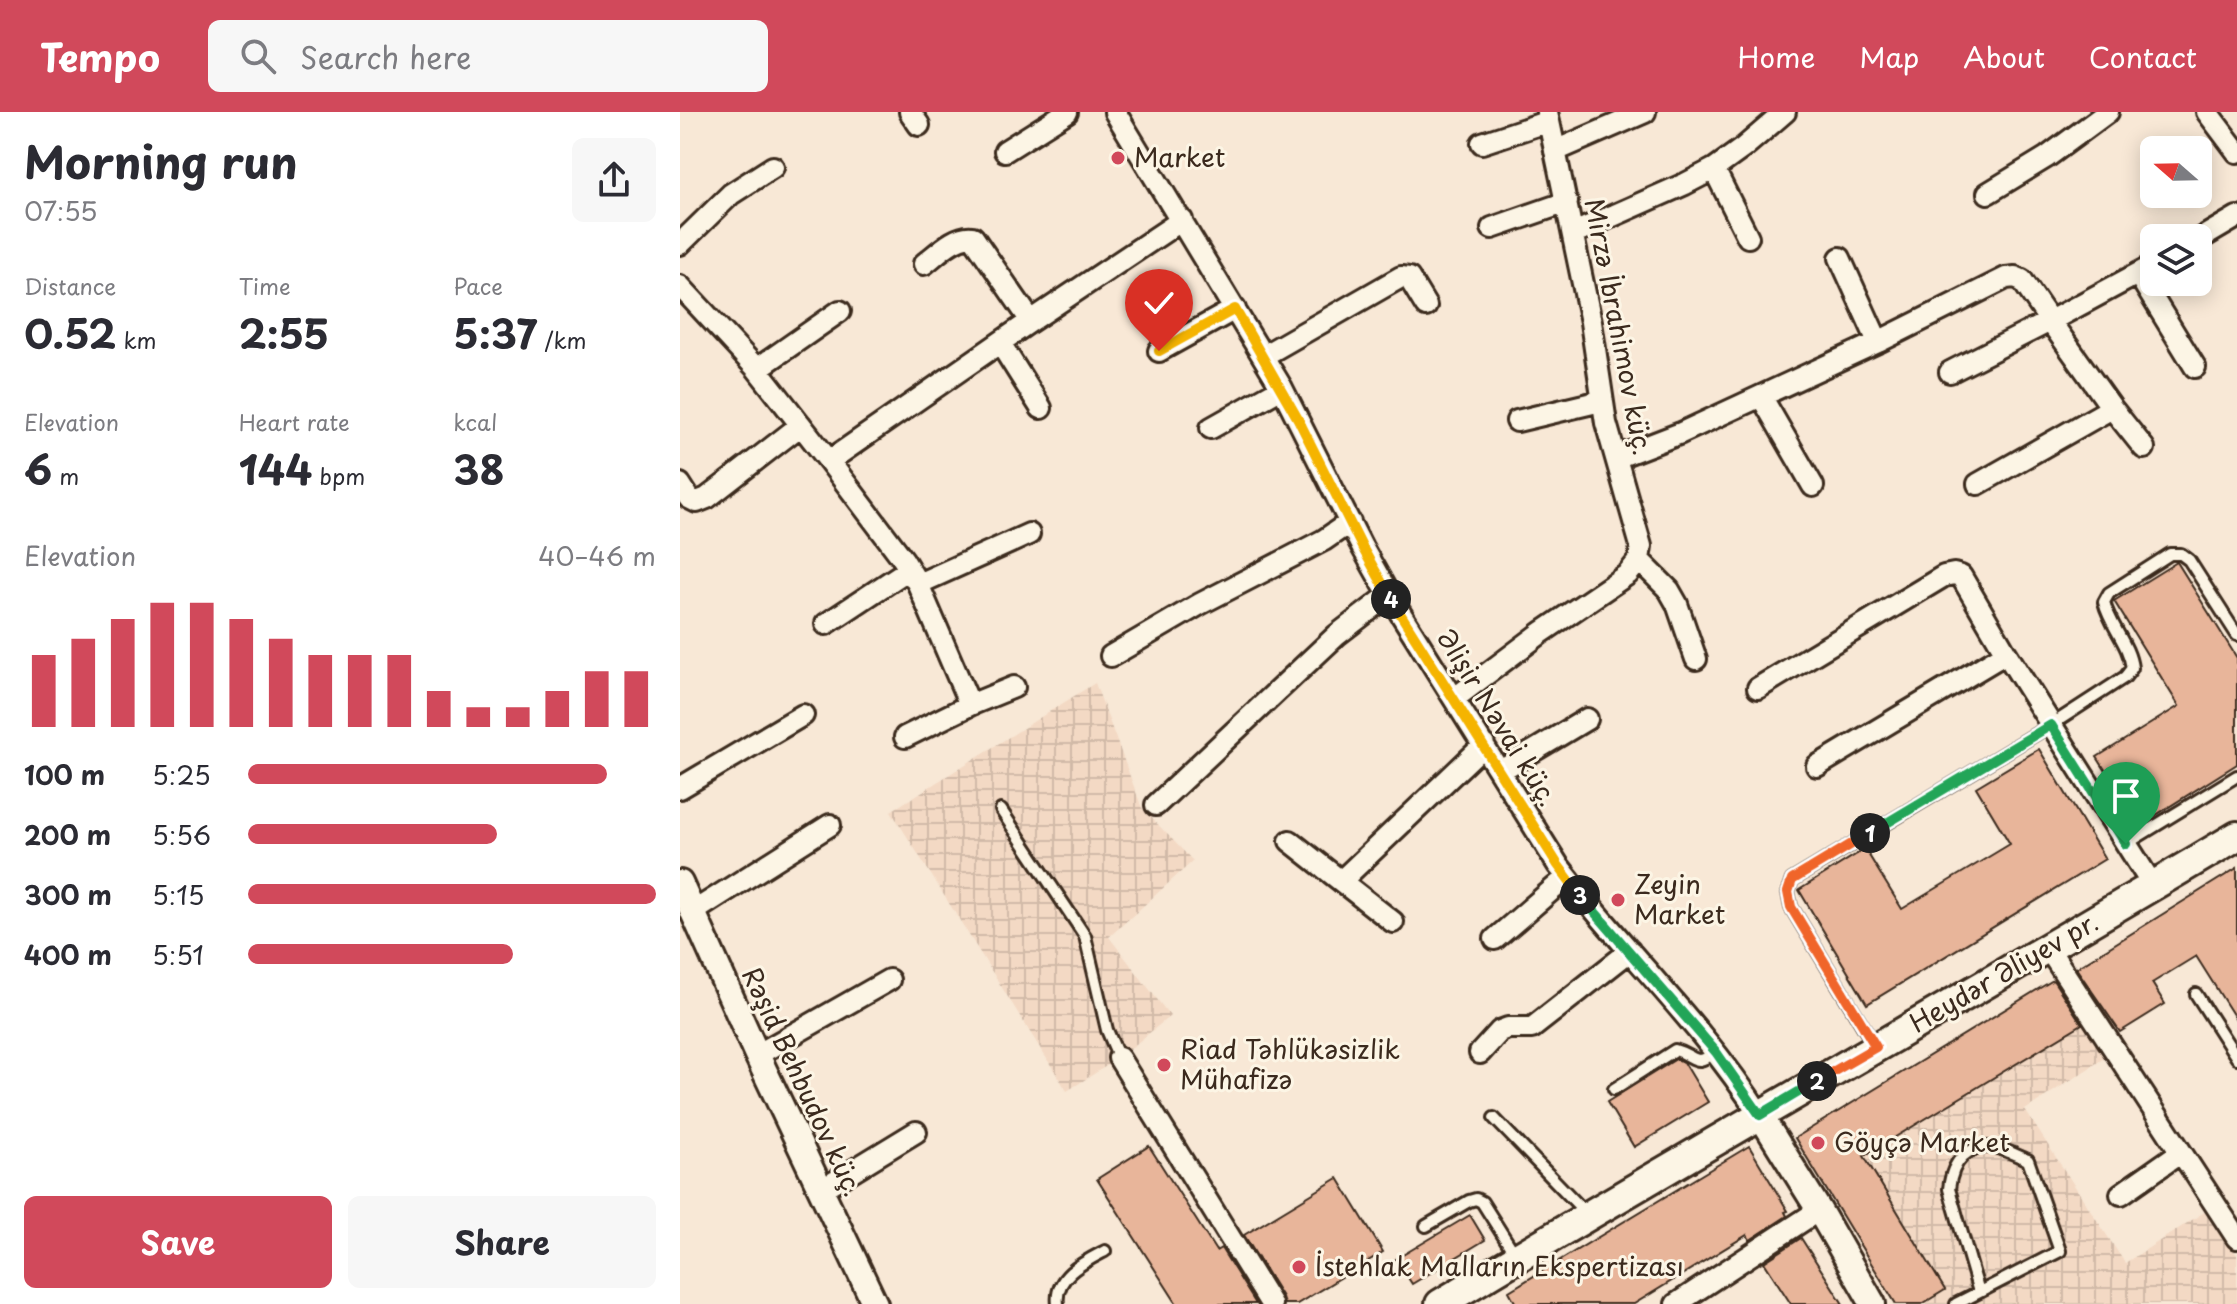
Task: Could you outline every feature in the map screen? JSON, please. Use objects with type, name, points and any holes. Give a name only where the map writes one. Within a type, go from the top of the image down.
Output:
[{"type":"main road","name":"Heydər Əliyev pr.","points":[[1440,1304],[2237,836]]},
{"type":"street","points":[[1005,151],[1067,112]]},
{"type":"street","name":"Əlişir Nəvai küç.","points":[[1115,112],[1282,388],[1389,595],[1567,877],[1716,1052],[1760,1115]]},
{"type":"street","points":[[1555,151],[1645,112]]},
{"type":"street","points":[[1574,233],[1714,169],[1785,112]]},
{"type":"street","points":[[1988,193],[2047,157],[2108,112]]},
{"type":"street","points":[[2207,112],[2237,152]]},
{"type":"street","points":[[1482,143],[1548,116]]},
{"type":"street","name":"Mirzə İbrahimov küç.","points":[[1548,116],[1591,322],[1601,401],[1640,537],[1639,560]]},
{"type":"street","points":[[680,244],[731,194],[773,167]]},
{"type":"street","points":[[1714,169],[1748,237]]},
{"type":"street","points":[[1492,228],[1567,202]]},
{"type":"street","points":[[2212,232],[2237,217]]},
{"type":"street","points":[[829,461],[1182,220]]},
{"type":"street","points":[[924,264],[957,240],[965,236],[973,237],[1031,321]]},
{"type":"street","points":[[1840,258],[1878,342]]},
{"type":"street","points":[[1950,372],[2140,273]]},
{"type":"street","points":[[1263,356],[1401,277],[1409,278],[1426,306]]},
{"type":"street","points":[[1616,458],[1681,433],[1878,342],[2006,278],[2015,277],[2022,280],[2144,448]]},
{"type":"street","points":[[680,286],[757,369],[829,461],[913,577],[970,705]]},
{"type":"street","points":[[2159,296],[2195,367]]},
{"type":"street","points":[[1159,351],[1235,309]]},
{"type":"street","points":[[757,369],[840,311]]},
{"type":"street","points":[[1000,343],[1041,408]]},
{"type":"street","points":[[1211,428],[1282,388]]},
{"type":"street","points":[[1761,396],[1813,486]]},
{"type":"street","points":[[1517,421],[1601,401]]},
{"type":"street","points":[[1978,484],[2112,408]]},
{"type":"street","points":[[680,484],[689,498],[697,502],[707,498],[801,425]]},
{"type":"street","points":[[1111,656],[1200,604],[1324,540],[1350,522]]},
{"type":"street","points":[[826,624],[913,577],[1029,534]]},
{"type":"street","points":[[1455,698],[1541,633],[1628,574],[1639,560],[1669,590],[1696,659]]},
{"type":"street","points":[[1758,688],[1944,576],[1961,576],[2153,886]]},
{"type":"street","points":[[1156,805],[1337,635],[1389,595]]},
{"type":"street","points":[[1817,766],[2006,653]]},
{"type":"street","points":[[905,737],[1014,687]]},
{"type":"street","points":[[680,788],[803,715]]},
{"type":"street","points":[[1500,771],[1587,719]]},
{"type":"street","points":[[1341,881],[1484,745]]},
{"type":"street","points":[[693,912],[830,825]]},
{"type":"street","points":[[1290,841],[1393,922]]},
{"type":"street","points":[[1495,939],[1567,877]]},
{"type":"street","name":"Rəşid Behbudov küç.","points":[[680,883],[757,1055],[875,1304]]},
{"type":"street","points":[[2048,948],[2237,1238]]},
{"type":"street","points":[[1480,1053],[1500,1031],[1532,1028],[1630,951]]},
{"type":"street","points":[[757,1055],[889,980]]},
{"type":"street","points":[[1119,1058],[1271,1304]]},
{"type":"street","points":[[1760,1115],[1873,1304]]},
{"type":"street","points":[[821,1190],[916,1132]]},
{"type":"street","points":[[2121,1194],[2181,1152]]},
{"type":"street","points":[[1676,1304],[1819,1210]]},
{"type":"lane","points":[[1876,1047],[1791,907],[1788,892],[1792,880],[2051,725],[2125,677],[2132,668],[2131,657],[2104,602],[2109,593],[2170,554],[2181,554],[2189,560],[2237,635]]},
{"type":"lane","points":[[2126,844],[2237,776]]},
{"type":"lane","points":[[1001,810],[1085,936],[1107,1030],[1119,1058]]},
{"type":"lane","points":[[2196,994],[2237,1058]]},
{"type":"lane","points":[[1614,1089],[1675,1050],[1702,1062],[1716,1052]]},
{"type":"lane","points":[[1494,1118],[1588,1215]]},
{"type":"lane","points":[[1956,1304],[1978,1297],[2060,1251],[2028,1160],[1999,1148],[1980,1147],[1960,1158],[1951,1172],[1949,1189],[1978,1297]]},
{"type":"lane","points":[[1426,1226],[1476,1199],[1482,1202],[1517,1258]]},
{"type":"lane","points":[[1058,1304],[1057,1296],[1064,1279],[1080,1265],[1105,1251]]},
{"type":"shaded area","points":[[1095,683],[1142,808],[1193,861],[1109,937],[1170,1016],[1119,1058],[1067,1091],[891,811]]},
{"type":"shaded area","points":[[2057,978],[2106,1057],[2025,1110],[2125,1263],[2206,1211],[2237,1255],[2237,1304],[1895,1304],[1795,1138]]},
{"type":"building","points":[[2177,562],[2237,658],[2237,764],[2140,825],[2097,757],[2179,706],[2114,601]]},
{"type":"building","points":[[2039,749],[2105,859],[1867,1004],[1799,890],[1865,849],[1902,909],[2010,844],[1976,787]]},
{"type":"building","points":[[2237,868],[2237,1021],[2196,956],[2152,983],[2165,1004],[2120,1032],[2076,968]]},
{"type":"building","points":[[2053,980],[2082,1024],[1864,1156],[1945,1290],[1922,1304],[1896,1304],[1795,1138]]},
{"type":"building","points":[[1676,1059],[1684,1062],[1708,1102],[1634,1147],[1607,1102]]},
{"type":"building","points":[[1149,1146],[1216,1251],[1221,1248],[1256,1304],[1177,1304],[1097,1179]]},
{"type":"building","points":[[1749,1146],[1788,1211],[1785,1212],[1787,1216],[1750,1240],[1747,1235],[1634,1304],[1516,1304],[1509,1291]]},
{"type":"building","points":[[1338,1178],[1383,1252],[1297,1304],[1284,1304],[1244,1235]]},
{"type":"building","points":[[1470,1215],[1485,1240],[1412,1284],[1396,1259]]},
{"type":"building","points":[[1801,1238],[1843,1304],[1791,1304],[1764,1262]]},
{"type":"place","name":"Market","points":[[1118,158]]},
{"type":"place","name":"Zeyin Market","points":[[1618,900]]},
{"type":"place","name":"Riad Təhlükəsizlik Mühafizə","points":[[1164,1065]]},
{"type":"place","name":"Göyçə Market","points":[[1818,1143]]},
{"type":"place","name":"İstehlak Malların Ekspertizası","points":[[1299,1267]]},
{"type":"route","points":[[1159,351],[1235,309],[1282,388],[1389,595],[1558,865],[1716,1052],[1760,1115],[1876,1047],[1791,907],[1788,892],[1792,880],[2051,725],[2126,844]]}]
